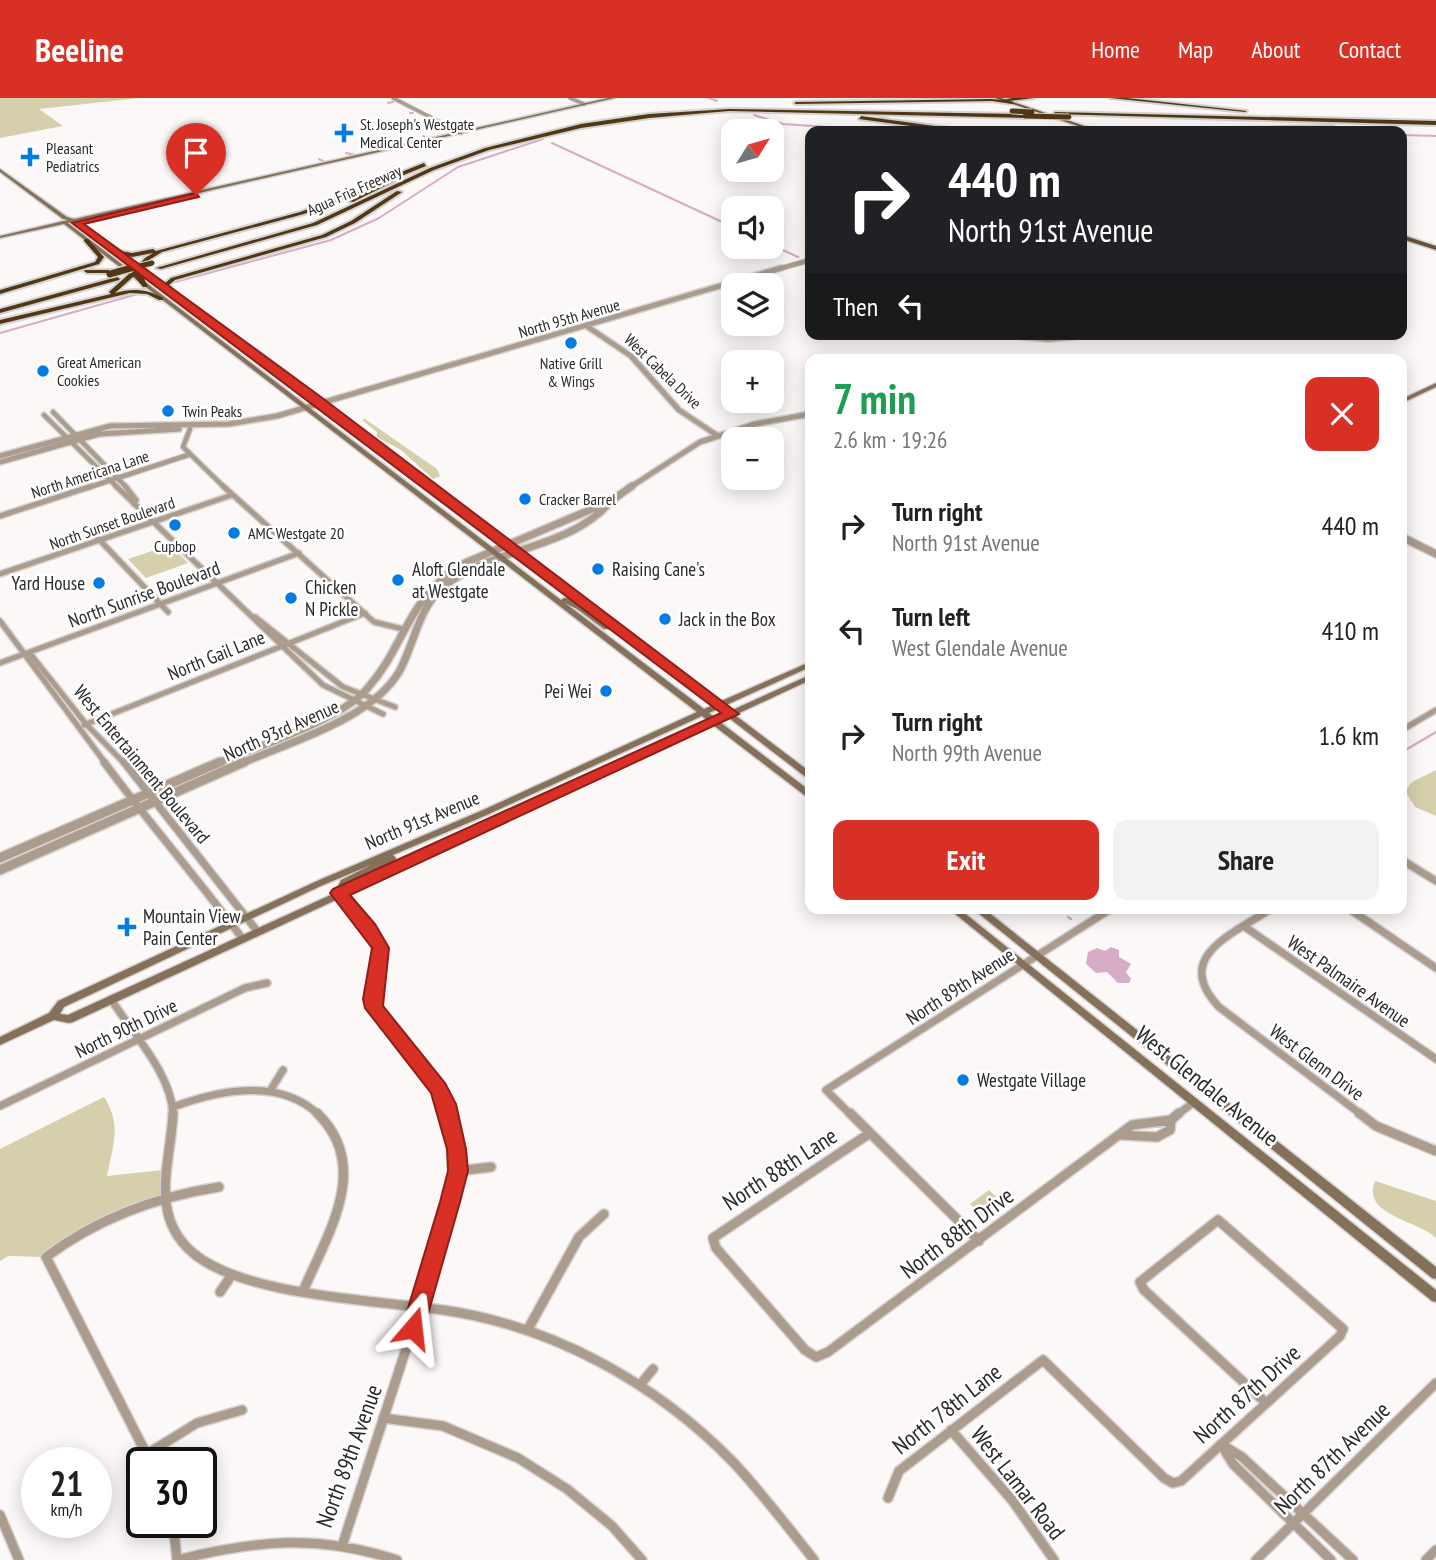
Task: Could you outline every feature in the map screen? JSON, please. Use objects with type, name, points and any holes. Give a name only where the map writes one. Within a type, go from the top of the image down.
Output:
[{"type":"highway","points":[[967,101],[978,98]]},
{"type":"highway","points":[[571,123],[615,114],[709,105],[1000,101],[1032,98]]},
{"type":"highway","points":[[1112,98],[1273,114],[1435,125]]},
{"type":"highway","name":"Agua Fria Freeway","points":[[17,302],[307,219],[424,165],[496,140],[571,123],[666,110],[758,106],[1012,111],[1435,125]]},
{"type":"highway","name":"Agua Fria Freeway","points":[[17,302],[117,279],[297,230],[476,153],[542,134],[649,116],[771,110],[1435,125]]},
{"type":"highway","points":[[649,116],[809,114],[913,126]]},
{"type":"highway","points":[[1363,126],[1435,125]]},
{"type":"highway","points":[[173,295],[166,286],[170,281],[291,247],[340,229],[412,184],[476,153]]},
{"type":"highway","points":[[112,250],[134,255],[316,209],[424,165]]},
{"type":"highway","points":[[0,292],[99,261],[101,257],[86,240]]},
{"type":"highway","points":[[96,298],[119,288],[151,256],[183,244]]},
{"type":"highway","points":[[128,262],[145,286]]},
{"type":"highway","points":[[117,264],[152,280]]},
{"type":"highway","points":[[50,278],[85,271],[180,273],[207,269]]},
{"type":"highway","points":[[0,322],[135,290],[148,292],[161,299]]},
{"type":"highway","points":[[0,307],[17,302]]},
{"type":"main road","points":[[0,238],[613,98]]},
{"type":"main road","points":[[1000,101],[1079,126]]},
{"type":"main road","points":[[1000,101],[1071,126]]},
{"type":"main road","points":[[0,170],[125,271]]},
{"type":"main road","points":[[140,207],[195,194]]},
{"type":"main road","points":[[75,221],[128,262]]},
{"type":"main road","points":[[1407,237],[1436,247]]},
{"type":"main road","points":[[152,280],[324,405],[805,772]]},
{"type":"main road","points":[[145,286],[311,409],[805,791]]},
{"type":"main road","points":[[1407,399],[1436,385]]},
{"type":"main road","points":[[555,597],[574,603],[607,627],[616,626]]},
{"type":"main road","name":"North 91st Avenue","points":[[0,1041],[53,1016],[61,1004],[247,917],[805,666]]},
{"type":"main road","name":"North 91st Avenue","points":[[53,1016],[69,1019],[805,679]]},
{"type":"main road","points":[[554,794],[556,787],[593,768],[608,756]]},
{"type":"main road","points":[[339,893],[344,882],[382,863],[411,844]]},
{"type":"main road","name":"West Glendale Avenue","points":[[960,914],[1436,1297]]},
{"type":"main road","name":"West Glendale Avenue","points":[[983,914],[1436,1274]]},
{"type":"main road","points":[[1194,1102],[1207,1092]]},
{"type":"street","points":[[393,98],[461,133]]},
{"type":"street","points":[[570,98],[584,104]]},
{"type":"street","name":"North 95th Avenue","points":[[78,436],[127,430],[250,427],[805,262]]},
{"type":"street","name":"West Cabela Drive","points":[[588,327],[631,356],[679,410],[718,436]]},
{"type":"street","name":"North 95th Avenue","points":[[0,456],[131,424],[238,423],[311,409]]},
{"type":"street","points":[[53,412],[118,478],[135,500],[134,503]]},
{"type":"street","points":[[44,415],[109,481],[328,689],[395,707]]},
{"type":"street","points":[[611,501],[678,454],[718,436],[767,421],[805,415]]},
{"type":"street","points":[[190,429],[183,449],[188,455],[377,624],[403,629]]},
{"type":"street","name":"North 95th Avenue","points":[[0,462],[67,439]]},
{"type":"street","name":"North Americana Lane","points":[[0,516],[188,455]]},
{"type":"street","name":"North Sunset Boulevard","points":[[0,574],[232,495]]},
{"type":"street","name":"North 93rd Avenue","points":[[0,870],[311,736],[366,706],[398,673],[425,608],[436,593],[462,573],[509,545],[611,501]]},
{"type":"street","name":"North 93rd Avenue","points":[[0,858],[320,720],[358,698],[381,674],[416,602],[430,585],[458,566],[499,553],[517,551],[577,525],[607,508],[611,501]]},
{"type":"street","points":[[93,533],[168,612]]},
{"type":"street","points":[[1407,540],[1436,554]]},
{"type":"street","name":"North Sunrise Boulevard","points":[[0,663],[299,553]]},
{"type":"street","name":"North Gail Lane","points":[[83,725],[365,613]]},
{"type":"street","name":"West Entertainment Boulevard","points":[[0,621],[26,654],[26,659],[83,725],[114,750],[257,931]]},
{"type":"street","points":[[358,698],[366,706],[383,714]]},
{"type":"street","points":[[1407,727],[1436,710]]},
{"type":"street","name":"West Entertainment Boulevard","points":[[83,725],[79,732],[242,938]]},
{"type":"street","points":[[1407,863],[1436,881]]},
{"type":"street","points":[[339,893],[377,939],[380,956],[372,999],[374,1008],[438,1088],[451,1123],[458,1171],[491,1167]]},
{"type":"street","name":"North 89th Avenue","points":[[870,1133],[826,1090],[1103,914]]},
{"type":"street","points":[[1245,927],[1263,914]]},
{"type":"street","points":[[1357,914],[1436,968]]},
{"type":"street","name":"West Glenn Drive","points":[[1245,927],[1207,952],[1199,962],[1198,974],[1207,995],[1219,1007],[1376,1126],[1436,1151]]},
{"type":"street","name":"West Palmaire Avenue","points":[[1245,927],[1403,1040],[1436,1059]]},
{"type":"street","name":"North 90th Drive","points":[[0,1106],[245,988],[267,982]]},
{"type":"street","points":[[111,999],[173,1107],[163,1170],[162,1200],[170,1226],[193,1254],[231,1276],[420,1306],[528,1329],[585,1354],[639,1385],[691,1423],[732,1461],[814,1560]]},
{"type":"street","points":[[270,1091],[283,1070]]},
{"type":"street","points":[[173,1107],[221,1093],[270,1091],[295,1098],[322,1116],[341,1143],[345,1173],[341,1195],[304,1289]]},
{"type":"street","name":"North 88th Drive","points":[[816,1357],[979,1241],[1132,1125],[1160,1119],[1171,1120],[1194,1102]]},
{"type":"street","name":"North 88th Drive","points":[[1157,1137],[1170,1130],[1171,1120]]},
{"type":"street","points":[[1119,1135],[1157,1137],[1150,1123]]},
{"type":"street","points":[[870,1133],[979,1241]]},
{"type":"street","name":"North 88th Lane","points":[[816,1357],[805,1350],[716,1248],[713,1238],[870,1133]]},
{"type":"street","name":"North 89th Avenue","points":[[177,1560],[231,1547],[278,1540],[343,1542],[420,1306],[458,1171]]},
{"type":"street","points":[[143,1447],[46,1257],[66,1241],[107,1219],[162,1200],[219,1187]]},
{"type":"street","points":[[528,1329],[579,1237],[604,1213]]},
{"type":"street","name":"North 87th Drive","points":[[1173,1483],[1181,1481],[1340,1336],[1343,1329],[1218,1220],[1140,1282],[1144,1290],[1266,1403]]},
{"type":"street","points":[[220,1292],[231,1276]]},
{"type":"street","name":"North 78th Lane","points":[[888,1498],[899,1471],[1043,1360],[1164,1478],[1173,1483]]},
{"type":"street","points":[[639,1385],[653,1369]]},
{"type":"street","name":"North 87th Avenue","points":[[1256,1560],[1436,1383]]},
{"type":"street","points":[[165,1447],[197,1423],[242,1410]]},
{"type":"street","points":[[383,1418],[443,1426],[518,1458],[567,1489],[612,1526],[642,1560]]},
{"type":"street","name":"West Lamar Road","points":[[951,1430],[1012,1500],[1054,1560]]},
{"type":"street","points":[[1221,1444],[1242,1457],[1352,1559]]},
{"type":"street","points":[[1221,1444],[1233,1464],[1331,1560]]},
{"type":"street","points":[[0,1515],[19,1560]]},
{"type":"street","points":[[175,1538],[177,1560]]},
{"type":"street","points":[[343,1542],[397,1560]]},
{"type":"shaded area","points":[[0,98],[140,98],[39,109],[63,126],[0,138]]},
{"type":"shaded area","points":[[365,419],[437,469],[440,476],[433,479],[401,450],[377,437],[377,432],[362,420]]},
{"type":"shaded area","points":[[170,545],[188,563],[146,578],[128,559]]},
{"type":"shaded area","points":[[1436,770],[1436,816],[1415,807],[1407,794],[1407,788],[1412,782]]},
{"type":"shaded area","points":[[1111,947],[1119,950],[1119,957],[1131,964],[1126,972],[1131,979],[1129,983],[1118,983],[1107,972],[1096,973],[1086,964],[1088,952],[1097,948],[1105,951]]},
{"type":"shaded area","points":[[104,1097],[110,1107],[114,1126],[107,1176],[163,1170],[162,1200],[128,1210],[46,1257],[8,1256],[0,1261],[0,1149]]},
{"type":"shaded area","points":[[1375,1181],[1436,1201],[1436,1238],[1384,1210],[1376,1202],[1373,1193]]},
{"type":"shaded area","points":[[989,1190],[1006,1206],[987,1220],[970,1204]]},
{"type":"waterway","points":[[709,98],[717,101]]},
{"type":"waterway","points":[[388,103],[393,102]]},
{"type":"waterway","points":[[754,115],[783,124],[813,126]]},
{"type":"waterway","points":[[1407,135],[1436,136]]},
{"type":"waterway","points":[[423,136],[427,138]]},
{"type":"waterway","points":[[175,282],[331,240],[379,218],[458,167],[543,139]]},
{"type":"waterway","points":[[552,143],[721,221]]},
{"type":"waterway","points":[[346,153],[356,155]]},
{"type":"waterway","points":[[319,159],[325,162]]},
{"type":"waterway","points":[[784,251],[798,257]]},
{"type":"waterway","points":[[0,333],[141,293]]},
{"type":"waterway","points":[[1407,749],[1436,732]]},
{"type":"place","name":"St. Joseph's Westgate Medical Center","points":[[344,133]]},
{"type":"place","name":"Pleasant Pediatrics","points":[[30,157]]},
{"type":"place","name":"Native Grill & Wings","points":[[571,343]]},
{"type":"place","name":"Great American Cookies","points":[[43,371]]},
{"type":"place","name":"Twin Peaks","points":[[168,411]]},
{"type":"place","name":"Cracker Barrel","points":[[525,499]]},
{"type":"place","name":"Cupbop","points":[[175,525]]},
{"type":"place","name":"AMC Westgate 20","points":[[234,533]]},
{"type":"place","name":"Raising Cane's","points":[[598,569]]},
{"type":"place","name":"Aloft Glendale at Westgate","points":[[398,580]]},
{"type":"place","name":"Yard House","points":[[99,583]]},
{"type":"place","name":"Chicken N Pickle","points":[[291,598]]},
{"type":"place","name":"Jack in the Box","points":[[665,619]]},
{"type":"place","name":"Pei Wei","points":[[606,691]]},
{"type":"place","name":"Mountain View Pain Center","points":[[127,927]]},
{"type":"place","name":"Westgate Village","points":[[963,1080]]},
{"type":"route","points":[[196,195],[77,223],[317,400],[732,714],[339,893],[377,939],[380,948],[372,999],[374,1008],[438,1088],[446,1104],[456,1149],[458,1171],[413,1328]]}]
